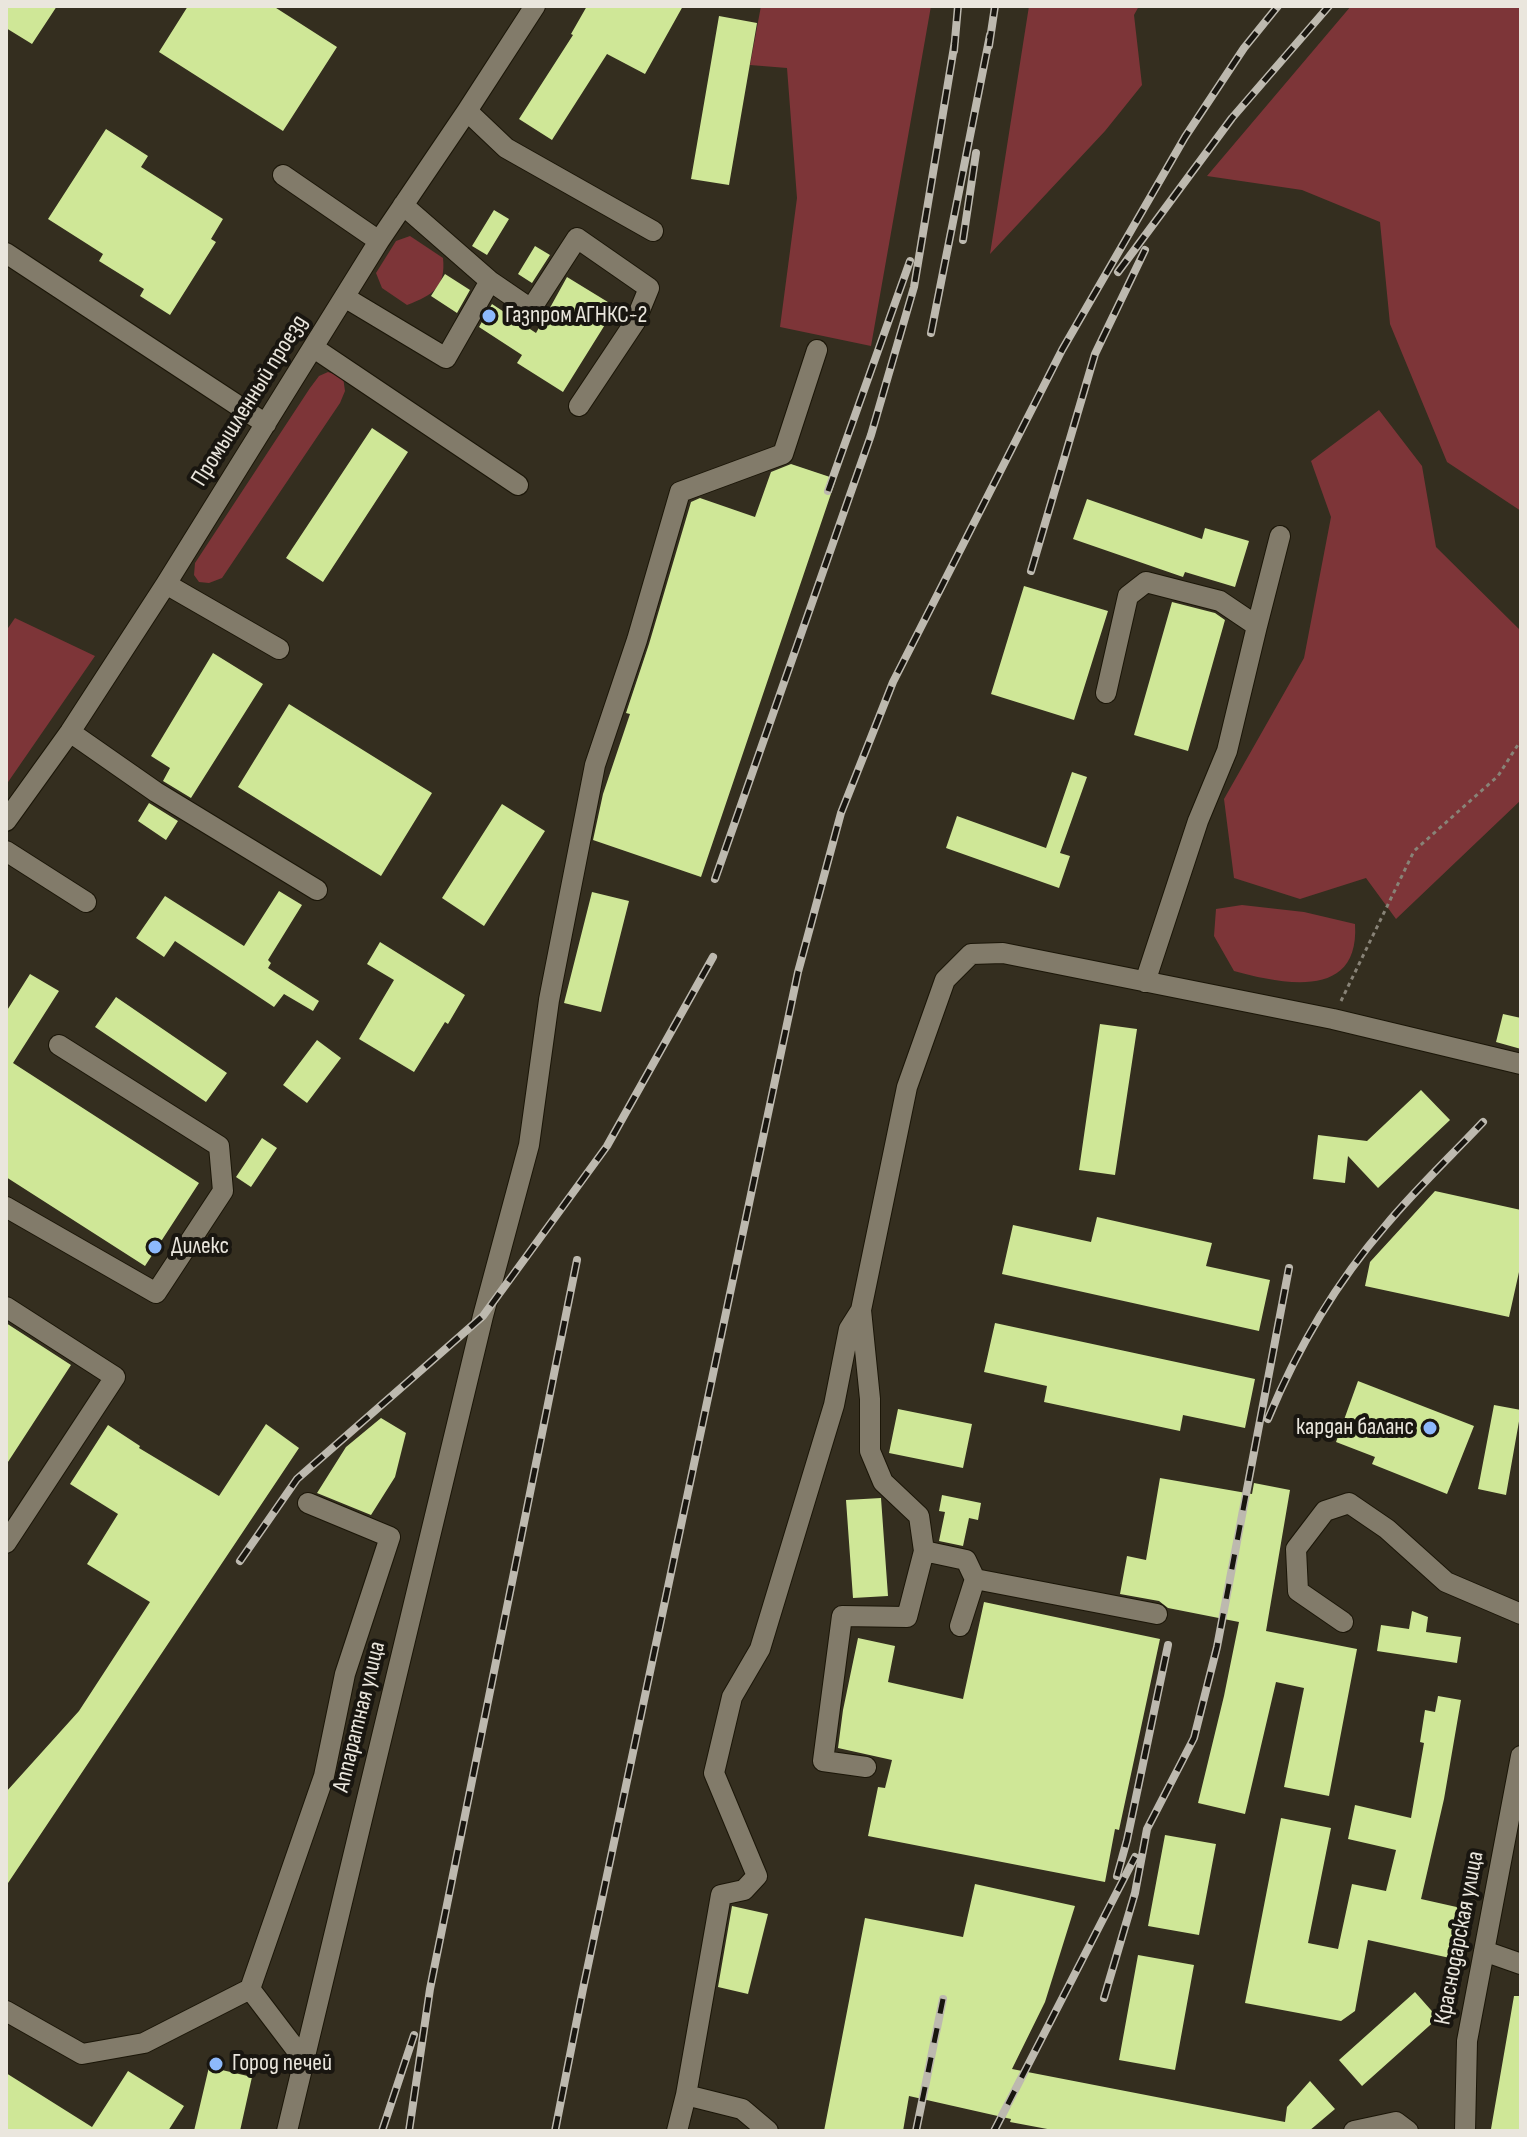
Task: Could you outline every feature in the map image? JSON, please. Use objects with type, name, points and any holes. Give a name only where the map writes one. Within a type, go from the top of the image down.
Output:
[{"type":"street","name":"Промышленный проезд","points":[[6,821],[70,732],[346,298],[379,241],[535,6]]},
{"type":"street","points":[[467,111],[506,148],[653,231]]},
{"type":"street","points":[[283,175],[379,241]]},
{"type":"street","points":[[403,205],[490,281],[531,309],[577,238],[649,288],[635,322],[579,406]]},
{"type":"street","points":[[6,253],[266,424]]},
{"type":"street","points":[[346,298],[446,358],[490,281]]},
{"type":"street","points":[[314,348],[518,485]]},
{"type":"street","name":"Аппаратная улица","points":[[287,2131],[483,1316],[529,1145],[549,1000],[595,765],[637,640],[680,492],[783,454],[817,350]]},
{"type":"street","points":[[1145,982],[1198,821],[1227,751],[1280,536]]},
{"type":"street","points":[[1106,693],[1128,596],[1146,582],[1220,601],[1257,626]]},
{"type":"street","points":[[166,584],[279,649]]},
{"type":"street","points":[[70,732],[156,792],[317,890]]},
{"type":"street","points":[[6,851],[86,902]]},
{"type":"street","points":[[866,1767],[823,1761],[842,1616],[907,1617],[924,1551],[919,1516],[883,1482],[870,1451],[870,1399],[861,1310],[907,1087],[945,980],[971,954],[1003,953],[1333,1019],[1521,1064]]},
{"type":"street","points":[[6,1207],[156,1293],[223,1191],[219,1146],[59,1045]]},
{"type":"street","points":[[6,1307],[115,1377],[6,1543]]},
{"type":"street","points":[[677,2131],[721,1895],[744,1890],[757,1876],[714,1773],[722,1732],[732,1697],[760,1649],[834,1405],[849,1329],[861,1310]]},
{"type":"street","points":[[6,2011],[82,2054],[144,2043],[250,1989],[324,1776],[345,1674],[390,1537],[308,1503]]},
{"type":"street","points":[[1343,1622],[1298,1591],[1296,1549],[1325,1511],[1349,1503],[1387,1529],[1446,1582],[1521,1614]]},
{"type":"street","points":[[924,1551],[966,1560],[975,1579],[960,1626]]},
{"type":"street","points":[[975,1579],[1157,1614]]},
{"type":"street","name":"Краснодарская улица","points":[[1465,2131],[1467,2041],[1521,1756]]},
{"type":"street","points":[[1484,1951],[1521,1964]]},
{"type":"street","points":[[250,1989],[304,2060]]},
{"type":"street","points":[[686,2095],[742,2109],[768,2131]]},
{"type":"street","points":[[1354,2131],[1396,2122],[1408,2131]]},
{"type":"path","points":[[1333,1019],[1414,851],[1498,776],[1521,740]]},
{"type":"shaded area","points":[[761,6],[931,6],[871,346],[780,327],[797,198],[787,68],[750,65]]},
{"type":"shaded area","points":[[1029,6],[1139,6],[1134,15],[1142,85],[1105,131],[990,254]]},
{"type":"shaded area","points":[[1351,6],[1521,6],[1521,511],[1447,462],[1390,324],[1380,222],[1302,190],[1207,176]]},
{"type":"shaded area","points":[[410,236],[443,258],[443,268],[436,289],[407,305],[382,288],[376,273],[396,241]]},
{"type":"shaded area","points":[[328,372],[343,377],[345,391],[340,403],[222,578],[209,583],[199,582],[194,575],[195,563],[310,388],[319,376]]},
{"type":"shaded area","points":[[1379,410],[1422,466],[1436,547],[1521,631],[1521,800],[1396,919],[1366,878],[1300,899],[1234,878],[1224,799],[1304,658],[1331,517],[1311,461]]},
{"type":"shaded area","points":[[15,618],[95,656],[6,785],[6,631]]},
{"type":"shaded area","points":[[1242,905],[1304,912],[1355,924],[1353,949],[1345,966],[1332,976],[1295,982],[1234,971],[1214,936],[1216,909]]},
{"type":"building","points":[[6,6],[57,6],[32,44],[6,28]]},
{"type":"building","points":[[188,6],[273,6],[337,47],[283,131],[159,52]]},
{"type":"building","points":[[587,6],[683,6],[645,74],[607,54],[552,140],[519,119],[573,35]]},
{"type":"building","points":[[719,16],[757,23],[729,185],[691,179]]},
{"type":"building","points":[[106,129],[148,156],[141,167],[223,219],[211,239],[216,242],[170,315],[140,296],[144,289],[99,261],[103,254],[48,219]]},
{"type":"building","points":[[494,210],[509,219],[487,255],[472,246]]},
{"type":"building","points":[[535,246],[550,255],[532,283],[518,274]]},
{"type":"building","points":[[445,274],[470,290],[457,313],[431,296]]},
{"type":"building","points":[[567,277],[616,307],[563,392],[517,363],[522,355],[479,327],[492,304],[536,333]]},
{"type":"building","points":[[372,428],[408,452],[323,582],[286,558]]},
{"type":"building","points":[[791,464],[836,479],[701,877],[593,840],[603,794],[630,714],[626,713],[691,502],[700,498],[755,517],[771,472]]},
{"type":"building","points":[[1087,499],[1202,539],[1205,528],[1249,541],[1235,587],[1185,572],[1183,577],[1073,539]]},
{"type":"building","points":[[1024,586],[1108,611],[1074,720],[991,694]]},
{"type":"building","points":[[1172,602],[1215,613],[1225,620],[1188,751],[1134,735]]},
{"type":"building","points":[[213,653],[263,684],[191,798],[163,781],[170,768],[151,756]]},
{"type":"building","points":[[289,704],[432,793],[381,876],[238,787]]},
{"type":"building","points":[[1072,772],[1087,777],[1060,853],[1070,856],[1059,888],[946,848],[957,816],[1046,848]]},
{"type":"building","points":[[149,803],[178,821],[166,840],[138,821]]},
{"type":"building","points":[[502,804],[545,831],[484,926],[442,898]]},
{"type":"building","points":[[279,891],[302,905],[268,960],[271,963],[268,968],[319,1001],[313,1011],[284,994],[274,1007],[175,941],[164,957],[136,938],[165,896],[244,946]]},
{"type":"building","points":[[592,892],[629,901],[601,1012],[564,1003]]},
{"type":"building","points":[[380,942],[465,995],[414,1072],[359,1039],[394,980],[367,964]]},
{"type":"building","points":[[30,974],[59,991],[13,1063],[199,1183],[145,1266],[6,1177],[6,1012]]},
{"type":"building","points":[[116,997],[227,1073],[206,1102],[95,1027]]},
{"type":"building","points":[[1503,1014],[1521,1018],[1521,1049],[1496,1042]]},
{"type":"building","points":[[1100,1024],[1137,1029],[1115,1175],[1079,1170]]},
{"type":"building","points":[[317,1040],[341,1058],[307,1103],[283,1085]]},
{"type":"building","points":[[1421,1090],[1450,1120],[1378,1188],[1348,1156],[1345,1183],[1313,1179],[1318,1135],[1367,1141]]},
{"type":"building","points":[[262,1138],[277,1148],[251,1187],[236,1177]]},
{"type":"building","points":[[1435,1191],[1521,1210],[1521,1263],[1509,1317],[1365,1286],[1370,1262]]},
{"type":"building","points":[[1097,1217],[1212,1243],[1206,1266],[1270,1280],[1259,1331],[1002,1274],[1013,1225],[1091,1242]]},
{"type":"building","points":[[6,1323],[71,1365],[6,1465]]},
{"type":"building","points":[[995,1323],[1255,1379],[1245,1428],[1183,1415],[1180,1431],[1044,1402],[1047,1386],[984,1372]]},
{"type":"building","points":[[1358,1381],[1474,1426],[1447,1494],[1372,1464],[1375,1457],[1336,1442]]},
{"type":"building","points":[[1494,1405],[1521,1410],[1506,1495],[1478,1489]]},
{"type":"building","points":[[898,1409],[972,1424],[963,1468],[889,1453]]},
{"type":"building","points":[[381,1418],[406,1433],[395,1477],[371,1515],[317,1493],[346,1447]]},
{"type":"building","points":[[266,1424],[299,1448],[6,1886],[6,1792],[79,1711],[150,1602],[87,1564],[118,1514],[70,1484],[108,1425],[139,1448],[219,1496]]},
{"type":"building","points":[[1160,1478],[1252,1494],[1254,1483],[1290,1490],[1266,1631],[1357,1649],[1329,1796],[1284,1787],[1304,1688],[1276,1682],[1245,1814],[1198,1803],[1239,1622],[1168,1608],[1159,1601],[1120,1594],[1127,1556],[1146,1560]]},
{"type":"building","points":[[942,1495],[981,1503],[978,1520],[969,1518],[963,1546],[939,1541],[945,1512],[939,1511]]},
{"type":"building","points":[[881,1498],[888,1596],[853,1598],[846,1500]]},
{"type":"building","points":[[984,1602],[1160,1639],[1105,1882],[868,1836],[878,1787],[885,1788],[892,1760],[838,1748],[858,1638],[895,1646],[888,1682],[963,1699]]},
{"type":"building","points":[[1412,1611],[1428,1617],[1426,1632],[1461,1637],[1457,1663],[1377,1651],[1381,1625],[1409,1629]]},
{"type":"building","points":[[1438,1696],[1461,1700],[1444,1799],[1421,1899],[1461,1908],[1450,1958],[1368,1940],[1355,2011],[1341,2021],[1245,2003],[1281,1818],[1331,1828],[1308,1943],[1338,1949],[1352,1884],[1386,1891],[1396,1850],[1348,1839],[1355,1805],[1411,1818],[1424,1743],[1420,1742],[1425,1710],[1435,1712]]},
{"type":"building","points":[[1165,1835],[1216,1844],[1199,1935],[1148,1926]]},
{"type":"building","points":[[975,1884],[1075,1906],[1045,2002],[1012,2069],[1285,2122],[1287,2107],[1310,2081],[1335,2109],[1309,2131],[1058,2131],[909,2096],[903,2131],[824,2131],[865,1918],[963,1937]]},
{"type":"building","points":[[732,1906],[768,1914],[748,1994],[718,1987]]},
{"type":"building","points":[[1138,1955],[1194,1965],[1175,2070],[1119,2060]]},
{"type":"building","points":[[1415,1992],[1438,2018],[1362,2086],[1339,2060]]},
{"type":"building","points":[[1514,1996],[1521,1996],[1521,2131],[1502,2131],[1491,2129]]},
{"type":"building","points":[[209,2067],[252,2077],[240,2131],[194,2131]]},
{"type":"building","points":[[128,2071],[184,2106],[168,2131],[6,2131],[6,2073],[92,2127]]},
{"type":"railway","points":[[954,51],[958,6]]},
{"type":"railway","points":[[989,46],[995,6]]},
{"type":"railway","points":[[555,2131],[798,972],[841,813],[893,682],[1062,350],[1185,137],[1244,48],[1278,6]]},
{"type":"railway","points":[[1118,272],[1232,118],[1329,6]]},
{"type":"railway","points":[[931,333],[990,35]]},
{"type":"railway","points":[[715,879],[871,435],[914,287],[955,41]]},
{"type":"railway","points":[[963,240],[976,153]]},
{"type":"railway","points":[[1031,571],[1095,354],[1145,250]]},
{"type":"railway","points":[[828,491],[910,261]]},
{"type":"railway","points":[[240,1561],[297,1479],[483,1316],[607,1146],[713,957]]},
{"type":"railway","points":[[1268,1419],[1305,1342],[1334,1293],[1397,1212],[1483,1122]]},
{"type":"railway","points":[[409,2131],[430,1989],[577,1260]]},
{"type":"railway","points":[[1104,1998],[1135,1893],[1147,1829],[1194,1738],[1217,1647],[1289,1268]]},
{"type":"railway","points":[[1117,1876],[1168,1645]]},
{"type":"railway","points":[[994,2131],[1135,1857]]},
{"type":"railway","points":[[916,2131],[943,1999]]},
{"type":"railway","points":[[382,2131],[414,2035]]},
{"type":"place","name":"Газпром АГНКС-2","points":[[489,316]]},
{"type":"place","name":"Дилекс","points":[[155,1247]]},
{"type":"place","name":"кардан баланс","points":[[1430,1428]]},
{"type":"place","name":"Город печей","points":[[216,2064]]}]
